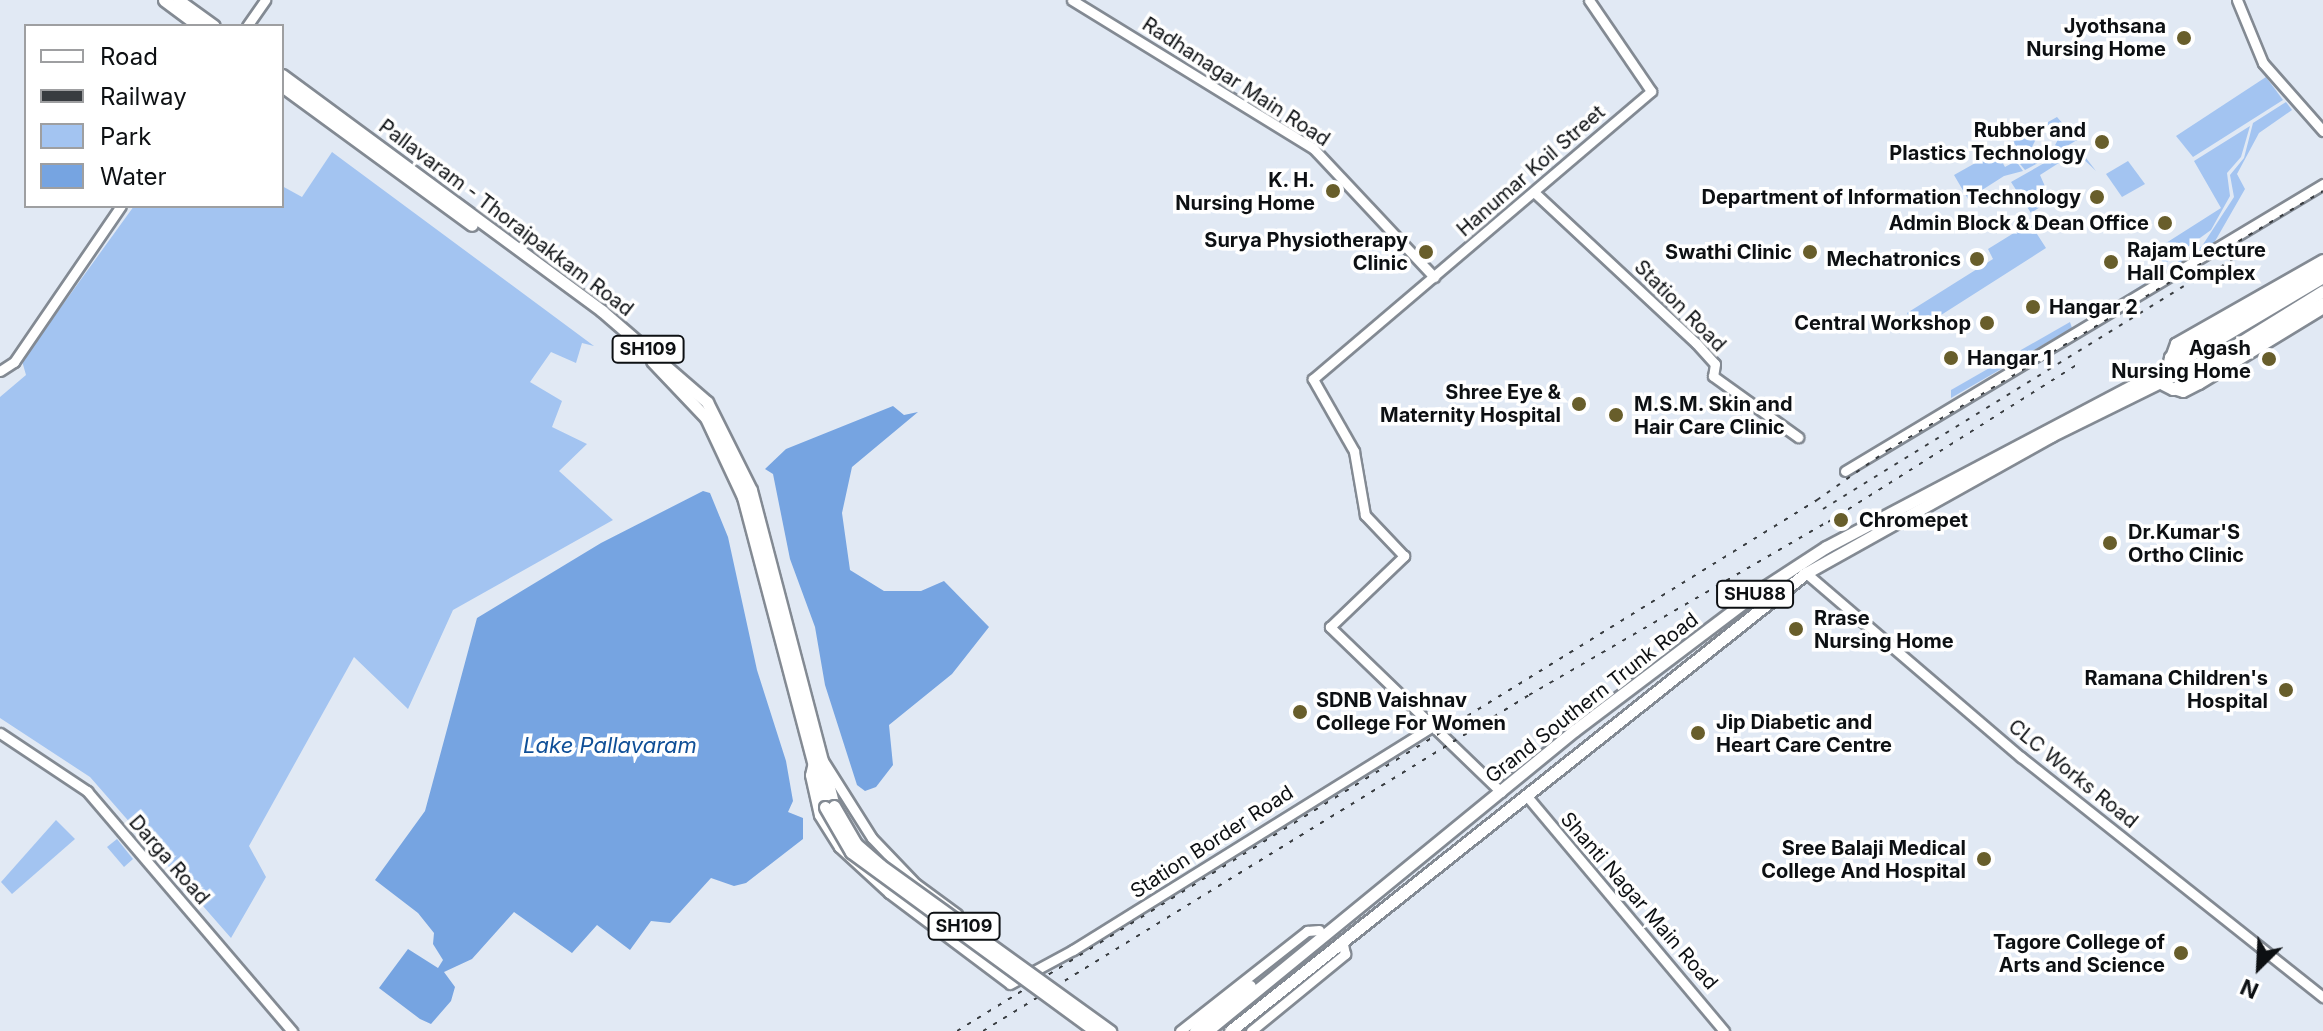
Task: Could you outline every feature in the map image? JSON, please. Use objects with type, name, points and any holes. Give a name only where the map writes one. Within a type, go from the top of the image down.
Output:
[{"type":"main road","points":[[164,0],[196,24]]},
{"type":"main road","points":[[178,0],[211,24]]},
{"type":"main road","name":"Pallavaram - Thoraipakkam Road","points":[[284,76],[602,311],[707,402],[751,490],[818,760]]},
{"type":"main road","name":"Pallavaram - Thoraipakkam Road","points":[[284,87],[598,316],[695,404],[720,440],[743,497],[818,760]]},
{"type":"main road","points":[[2169,362],[2183,349],[2323,268]]},
{"type":"main road","name":"Grand Southern Trunk Road","points":[[1207,1031],[1323,932],[1625,692],[1815,554],[2323,277]]},
{"type":"main road","name":"Grand Southern Trunk Road","points":[[1230,1031],[1806,573],[2051,436],[2168,386],[2323,291]]},
{"type":"main road","points":[[2168,386],[2195,377],[2323,306]]},
{"type":"main road","name":"SH109","points":[[818,760],[836,833],[868,865],[1096,1031]]},
{"type":"main road","name":"SH109","points":[[829,807],[856,844],[880,865],[1110,1031]]},
{"type":"main road","points":[[1195,1031],[1303,942],[1323,932]]},
{"type":"main road","points":[[1241,1031],[1323,965],[1339,943]]},
{"type":"street","points":[[248,24],[265,0]]},
{"type":"street","name":"Radhanagar Main Road","points":[[1072,0],[1313,148],[1434,277]]},
{"type":"street","name":"Hanumar Koil Street","points":[[1431,727],[1330,627],[1404,556],[1363,511],[1363,485],[1354,451],[1341,420],[1313,379],[1335,356],[1535,193],[1651,91],[1589,0]]},
{"type":"street","points":[[2237,0],[2263,63],[2321,125]]},
{"type":"street","points":[[1845,471],[2323,184]]},
{"type":"street","name":"Station Road","points":[[1535,193],[1696,343],[1715,364],[1713,376],[1798,437]]},
{"type":"street","points":[[0,371],[14,362],[120,208]]},
{"type":"street","points":[[2169,362],[2175,343],[2323,259]]},
{"type":"street","points":[[2168,386],[2191,388],[2323,306]]},
{"type":"street","name":"CLC Works Road","points":[[1806,573],[2021,757],[2323,997]]},
{"type":"street","points":[[1431,727],[1501,792]]},
{"type":"street","name":"Station Border Road","points":[[818,760],[810,775],[819,815],[839,847],[889,893],[1010,984],[1147,905],[1431,727]]},
{"type":"street","name":"Darga Road","points":[[0,733],[87,791],[292,1031]]},
{"type":"street","points":[[818,760],[865,829],[903,872],[1034,970]]},
{"type":"street","name":"Shanti Nagar Main Road","points":[[1526,795],[1724,1031]]},
{"type":"street","points":[[1180,1031],[1307,931],[1323,932]]},
{"type":"street","points":[[1251,1031],[1345,954],[1339,943]]},
{"type":"green space","points":[[2266,77],[2283,100],[2193,157],[2176,136]]},
{"type":"green space","points":[[2286,102],[2292,110],[2259,133],[2237,174],[2245,189],[2214,243],[2077,327],[2202,246],[2234,197],[2230,175],[2244,158],[2253,123]]},
{"type":"green space","points":[[2057,117],[2077,140],[2057,152],[2053,149],[2062,132],[2043,125],[2032,147],[2020,151],[2014,143],[1997,153],[2005,167],[2016,161],[2023,171],[2004,176],[1968,199],[1954,175]]},
{"type":"green space","points":[[2250,126],[2241,157],[2227,173],[2230,196],[2211,230],[2164,264],[2155,250],[2221,208],[2194,161]]},
{"type":"green space","points":[[2076,145],[2096,171],[2076,152],[2040,175],[2051,200],[2031,213],[2011,182]]},
{"type":"green space","points":[[332,152],[594,346],[582,343],[576,363],[551,352],[530,382],[562,401],[552,427],[587,444],[559,471],[613,520],[453,610],[408,709],[354,657],[249,846],[266,877],[231,938],[90,777],[0,718],[0,397],[26,375],[22,361],[133,208],[284,208],[284,187],[302,197]]},
{"type":"green space","points":[[2026,152],[2051,156],[2025,170],[2020,164]]},
{"type":"green space","points":[[2128,161],[2145,184],[2122,197],[2106,174]]},
{"type":"green space","points":[[2030,223],[2046,248],[1916,331],[1907,313],[1993,259],[1988,249]]},
{"type":"green space","points":[[2070,322],[2072,328],[1951,398],[1951,390]]},
{"type":"green space","points":[[56,820],[75,839],[12,894],[1,882]]},
{"type":"green space","points":[[117,839],[133,859],[124,867],[107,847]]},
{"type":"water","points":[[893,406],[904,415],[918,412],[852,467],[842,513],[850,570],[884,591],[921,591],[944,581],[989,627],[952,674],[889,725],[893,765],[876,787],[865,791],[857,785],[825,685],[815,627],[790,559],[773,474],[765,469],[786,449]]},
{"type":"water","name":"Lake Pallavaram","points":[[703,491],[710,493],[728,537],[757,670],[786,761],[793,801],[788,812],[803,818],[803,839],[746,883],[734,886],[711,878],[670,923],[651,921],[630,950],[597,925],[572,953],[514,912],[472,959],[444,972],[455,987],[451,1001],[431,1024],[420,1019],[379,988],[408,949],[438,968],[443,960],[433,944],[434,933],[418,913],[375,880],[425,811],[477,618],[601,543]]},
{"type":"railway","points":[[957,1031],[1817,500],[1888,450],[2323,191]]},
{"type":"railway","points":[[2200,280],[2247,250]]},
{"type":"railway","points":[[1823,509],[2208,271]]},
{"type":"railway","points":[[983,1031],[1529,695],[1828,522],[2081,362]]},
{"type":"place","name":"Jyothsana Nursing Home","points":[[2184,38]]},
{"type":"place","name":"Rubber and Plastics Technology","points":[[2102,142]]},
{"type":"place","name":"K. H. Nursing Home","points":[[1333,191]]},
{"type":"place","name":"Department of Information Technology","points":[[2097,197]]},
{"type":"place","name":"Admin Block & Dean Office","points":[[2165,223]]},
{"type":"place","name":"Surya Physiotherapy Clinic","points":[[1426,252]]},
{"type":"place","name":"Swathi Clinic","points":[[1810,252]]},
{"type":"place","name":"Mechatronics","points":[[1977,259]]},
{"type":"place","name":"Rajam Lecture Hall Complex","points":[[2111,262]]},
{"type":"place","name":"Hangar 2","points":[[2033,307]]},
{"type":"place","name":"Central Workshop","points":[[1987,323]]},
{"type":"place","name":"Hangar 1","points":[[1951,358]]},
{"type":"place","name":"Agash Nursing Home","points":[[2269,359]]},
{"type":"place","name":"Shree Eye & Maternity Hospital","points":[[1579,404]]},
{"type":"place","name":"M.S.M. Skin and Hair Care Clinic","points":[[1616,415]]},
{"type":"place","name":"Chromepet","points":[[1841,520]]},
{"type":"place","name":"Dr.Kumar'S Ortho Clinic","points":[[2110,543]]},
{"type":"place","name":"Rrase Nursing Home","points":[[1796,629]]},
{"type":"place","name":"Ramana Children's Hospital","points":[[2286,690]]},
{"type":"place","name":"SDNB Vaishnav College For Women","points":[[1300,712]]},
{"type":"place","name":"Jip Diabetic and Heart Care Centre","points":[[1698,733]]},
{"type":"place","name":"Sree Balaji Medical College And Hospital","points":[[1984,859]]},
{"type":"place","name":"Tagore College of Arts and Science","points":[[2181,953]]}]
